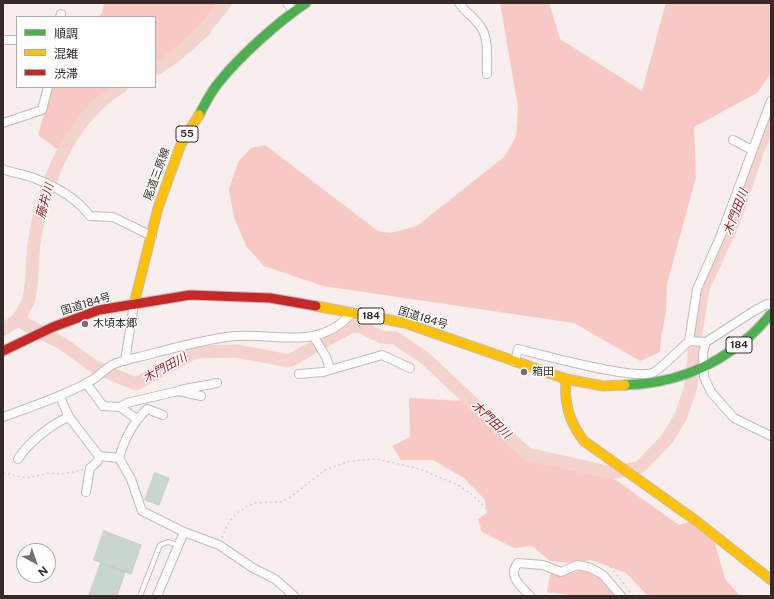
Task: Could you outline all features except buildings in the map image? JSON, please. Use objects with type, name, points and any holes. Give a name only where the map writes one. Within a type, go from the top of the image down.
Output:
[{"type":"main road","name":"尾道三原線","points":[[134,304],[158,208],[180,144],[219,82],[244,56],[294,11],[306,3]]},
{"type":"main road","name":"国道184号","points":[[3,351],[53,327],[99,310],[190,295],[270,298],[405,323],[566,379],[603,386],[644,385],[683,376],[718,360],[746,340],[771,314]]},
{"type":"main road","points":[[566,379],[565,391],[571,423],[584,441],[736,551],[771,580]]},
{"type":"street","points":[[287,3],[294,11]]},
{"type":"street","points":[[459,3],[480,26],[486,38],[487,74]]},
{"type":"street","points":[[3,40],[16,40]]},
{"type":"street","points":[[3,123],[42,110],[48,88]]},
{"type":"street","points":[[515,362],[518,349],[564,360],[638,374],[653,373],[689,341],[697,290],[721,235],[771,101]]},
{"type":"street","points":[[733,140],[752,150]]},
{"type":"street","points":[[3,169],[36,178],[80,203],[90,216],[113,217],[152,236]]},
{"type":"street","points":[[125,361],[134,304]]},
{"type":"street","points":[[689,341],[706,342],[754,311],[767,304],[771,305]]},
{"type":"street","points":[[3,417],[60,397],[98,376],[111,366],[125,361],[184,345],[228,337],[314,337],[331,330],[344,321],[352,312]]},
{"type":"street","points":[[314,337],[326,357],[330,369]]},
{"type":"street","points":[[706,342],[703,353],[703,368],[704,377],[711,392],[734,418],[744,421],[771,436]]},
{"type":"street","points":[[299,374],[323,372],[382,355],[410,368]]},
{"type":"street","points":[[86,383],[103,406],[120,407],[137,419]]},
{"type":"street","points":[[120,407],[127,403],[217,383]]},
{"type":"street","points":[[178,391],[201,396]]},
{"type":"street","points":[[60,397],[69,417],[99,456],[119,458]]},
{"type":"street","points":[[163,415],[147,409],[137,419],[125,437],[119,458],[131,478],[142,511],[184,532],[219,545],[253,568],[275,579],[294,596]]},
{"type":"street","points":[[18,459],[22,452],[57,421],[69,417]]},
{"type":"street","points":[[86,492],[90,468],[97,462],[99,456]]},
{"type":"street","points":[[157,596],[184,532]]},
{"type":"street","points":[[530,596],[516,581],[513,573],[514,568],[518,563],[543,565],[561,572],[577,565],[591,568],[603,575],[621,596]]},
{"type":"lane","points":[[140,596],[160,545],[168,542],[179,545]]},
{"type":"path","points":[[219,545],[227,525],[237,513],[246,507],[255,503],[280,502],[289,498],[325,470],[350,461],[377,459],[420,469],[460,486],[471,494],[509,530],[558,553],[566,554],[578,550],[594,553],[609,565],[633,596]]},
{"type":"path","points":[[3,473],[27,478],[49,472],[61,474],[74,473],[90,468]]},
{"type":"shaded area","points":[[104,3],[220,3],[210,34],[176,63],[156,73],[156,16],[100,16],[102,13]]},
{"type":"shaded area","points":[[500,3],[549,3],[560,39],[642,91],[666,3],[771,3],[771,73],[757,93],[694,127],[696,177],[667,284],[666,312],[661,337],[660,352],[640,361],[574,323],[323,286],[264,266],[246,246],[234,217],[229,189],[238,162],[251,148],[265,145],[378,231],[390,233],[417,226],[504,157],[516,137],[518,107]]},
{"type":"shaded area","points":[[52,88],[128,88],[81,116],[61,152],[38,135]]},
{"type":"shaded area","points":[[409,398],[466,401],[521,456],[573,470],[597,473],[616,480],[679,525],[689,522],[715,543],[725,579],[740,596],[648,596],[626,573],[592,560],[571,563],[550,561],[532,546],[514,548],[482,532],[478,519],[487,513],[485,500],[464,478],[433,460],[401,460],[392,446],[410,437]]},
{"type":"shaded area","points":[[587,569],[604,579],[614,596],[578,596],[547,592],[550,574],[567,574]]},
{"type":"waterway","name":"藤井川","points":[[156,68],[176,56],[194,40],[225,3]]},
{"type":"waterway","name":"藤井川","points":[[3,329],[18,319],[28,301],[31,289],[34,244],[38,222],[44,200],[61,155],[87,116],[103,100],[120,88]]},
{"type":"waterway","name":"木門田川","points":[[18,320],[63,344],[95,367],[136,384],[195,352],[236,351],[289,361],[352,326],[361,327],[382,337],[395,338],[425,358],[527,454],[612,473],[640,467],[667,439],[681,416],[691,386],[696,333],[703,289],[733,223],[759,147],[771,123]]},
{"type":"traffic: fast","points":[[199,115],[214,89],[238,61],[272,29],[306,3]]},
{"type":"traffic: fast","points":[[625,385],[658,382],[704,367],[732,350],[749,337],[771,314]]},
{"type":"traffic: slow","points":[[134,304],[158,208],[181,144],[199,115]]},
{"type":"traffic: slow","points":[[316,306],[405,323],[566,379],[603,386],[625,385]]},
{"type":"traffic: slow","points":[[566,379],[566,396],[571,419],[584,441],[695,520],[771,580]]},
{"type":"traffic: jam","points":[[3,351],[53,327],[99,310],[190,295],[270,298],[316,306]]},
{"type":"place","name":"木頃本郷","points":[[85,324]]},
{"type":"place","name":"箱田","points":[[524,372]]}]
